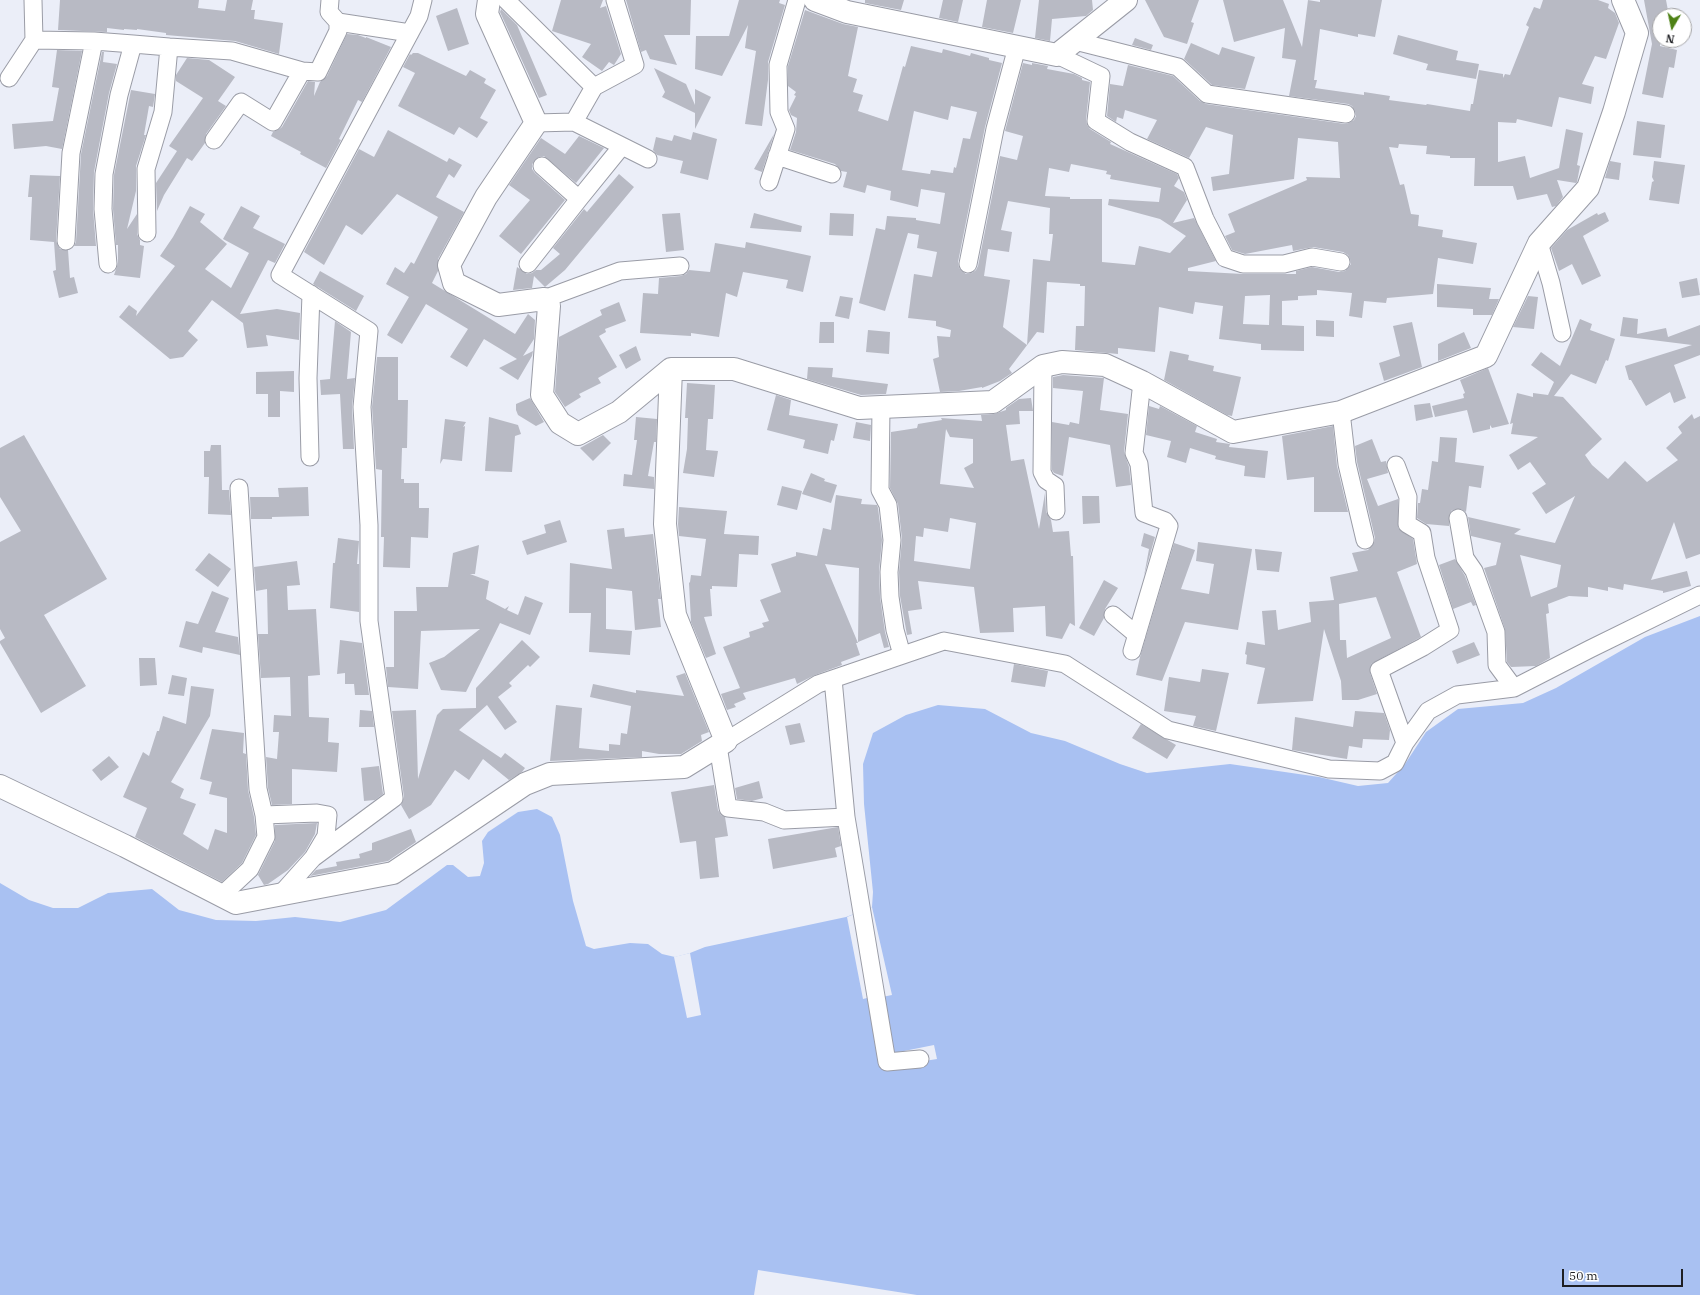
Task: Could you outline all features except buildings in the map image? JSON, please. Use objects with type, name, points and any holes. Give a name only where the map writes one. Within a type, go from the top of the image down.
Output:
[{"type":"street","points":[[8,78],[34,40],[33,0]]},
{"type":"street","points":[[330,0],[329,12],[338,22],[410,33]]},
{"type":"street","points":[[312,858],[394,798],[369,621],[369,525],[362,407],[369,331],[280,275],[419,16],[423,0]]},
{"type":"street","points":[[489,0],[487,14],[536,123]]},
{"type":"street","points":[[506,0],[594,87]]},
{"type":"street","points":[[574,122],[594,87],[635,65],[615,0]]},
{"type":"street","points":[[769,182],[786,129],[779,112],[778,64],[797,0]]},
{"type":"street","points":[[815,0],[847,12],[1057,55],[1101,76],[1096,121],[1130,142],[1185,167],[1205,218],[1225,258],[1243,264],[1284,264],[1312,257],[1341,262]]},
{"type":"street","points":[[1057,55],[1126,0]]},
{"type":"street","points":[[544,300],[549,306],[542,395],[560,423],[578,434],[619,412],[671,369],[734,369],[859,408],[993,402],[1043,366],[1062,362],[1105,365],[1142,382],[1233,432],[1341,412],[1486,356],[1539,242],[1588,188],[1614,112],[1636,33],[1623,0]]},
{"type":"street","points":[[34,40],[94,41],[232,51],[302,71],[318,72],[338,32],[338,22]]},
{"type":"street","points":[[66,242],[71,153],[94,41]]},
{"type":"street","points":[[1075,41],[1178,67],[1207,94],[1346,114]]},
{"type":"street","points":[[108,264],[103,208],[104,174],[120,95],[133,44]]},
{"type":"street","points":[[147,232],[146,169],[163,112],[169,47]]},
{"type":"street","points":[[968,264],[995,129],[1017,47]]},
{"type":"street","points":[[214,140],[241,102],[273,122],[302,71]]},
{"type":"street","points":[[536,123],[574,122],[648,159]]},
{"type":"street","points":[[536,123],[486,197],[449,265],[454,283],[498,305],[544,300],[620,271],[680,266]]},
{"type":"street","points":[[528,264],[579,198],[622,146]]},
{"type":"street","points":[[777,156],[832,174]]},
{"type":"street","points":[[542,166],[579,198]]},
{"type":"street","points":[[1539,242],[1551,283],[1562,333]]},
{"type":"street","points":[[310,457],[308,378],[311,294]]},
{"type":"street","points":[[1043,366],[1042,472],[1046,480],[1055,486],[1056,511]]},
{"type":"street","points":[[671,369],[665,524],[675,615],[722,743],[728,808],[764,812],[784,820],[846,817]]},
{"type":"street","points":[[1132,651],[1169,526],[1165,521],[1144,513],[1139,464],[1134,453],[1142,382]]},
{"type":"street","points":[[881,407],[880,490],[888,505],[892,540],[889,572],[890,597],[895,630],[902,655]]},
{"type":"street","points":[[1341,412],[1347,464],[1365,540]]},
{"type":"street","points":[[1396,465],[1408,497],[1407,524],[1422,533],[1426,558],[1450,630],[1423,647],[1379,670],[1405,743]]},
{"type":"street","points":[[221,896],[250,869],[266,837],[264,815],[258,789],[239,488]]},
{"type":"street","points":[[1458,518],[1465,558],[1474,571],[1496,632],[1497,665],[1514,688]]},
{"type":"street","points":[[0,786],[125,846],[236,903],[393,873],[525,784],[550,774],[684,767],[818,684],[944,641],[1065,664],[1168,730],[1329,769],[1380,772],[1395,763],[1405,743],[1428,711],[1457,695],[1514,688],[1590,648],[1700,595]]},
{"type":"street","points":[[1113,615],[1137,635]]},
{"type":"street","points":[[833,679],[846,817],[887,1062],[920,1059]]},
{"type":"street","points":[[264,815],[318,813],[328,815],[326,836],[312,858],[280,895]]},
{"type":"water","points":[[1700,616],[1700,1295],[0,1295],[0,883],[29,900],[53,908],[78,908],[108,893],[152,889],[179,910],[216,920],[256,921],[295,917],[340,922],[386,910],[447,865],[453,865],[468,877],[480,876],[484,863],[482,841],[488,832],[518,812],[537,809],[552,817],[560,835],[573,901],[586,946],[594,949],[630,943],[648,944],[662,954],[675,957],[705,947],[846,917],[872,907],[873,892],[864,804],[863,764],[873,733],[906,715],[938,705],[985,709],[1031,733],[1065,741],[1120,764],[1147,773],[1230,764],[1319,777],[1358,786],[1388,783],[1405,764],[1426,732],[1458,709],[1523,703],[1556,688],[1645,637]]},
{"type":"pier","points":[[872,907],[892,995],[882,997],[894,1053],[934,1045],[937,1059],[881,1068],[867,998],[863,999],[847,917]]},
{"type":"pier","points":[[690,953],[701,1015],[687,1018],[674,957]]},
{"type":"pier","points":[[758,1270],[917,1295],[754,1295]]}]
